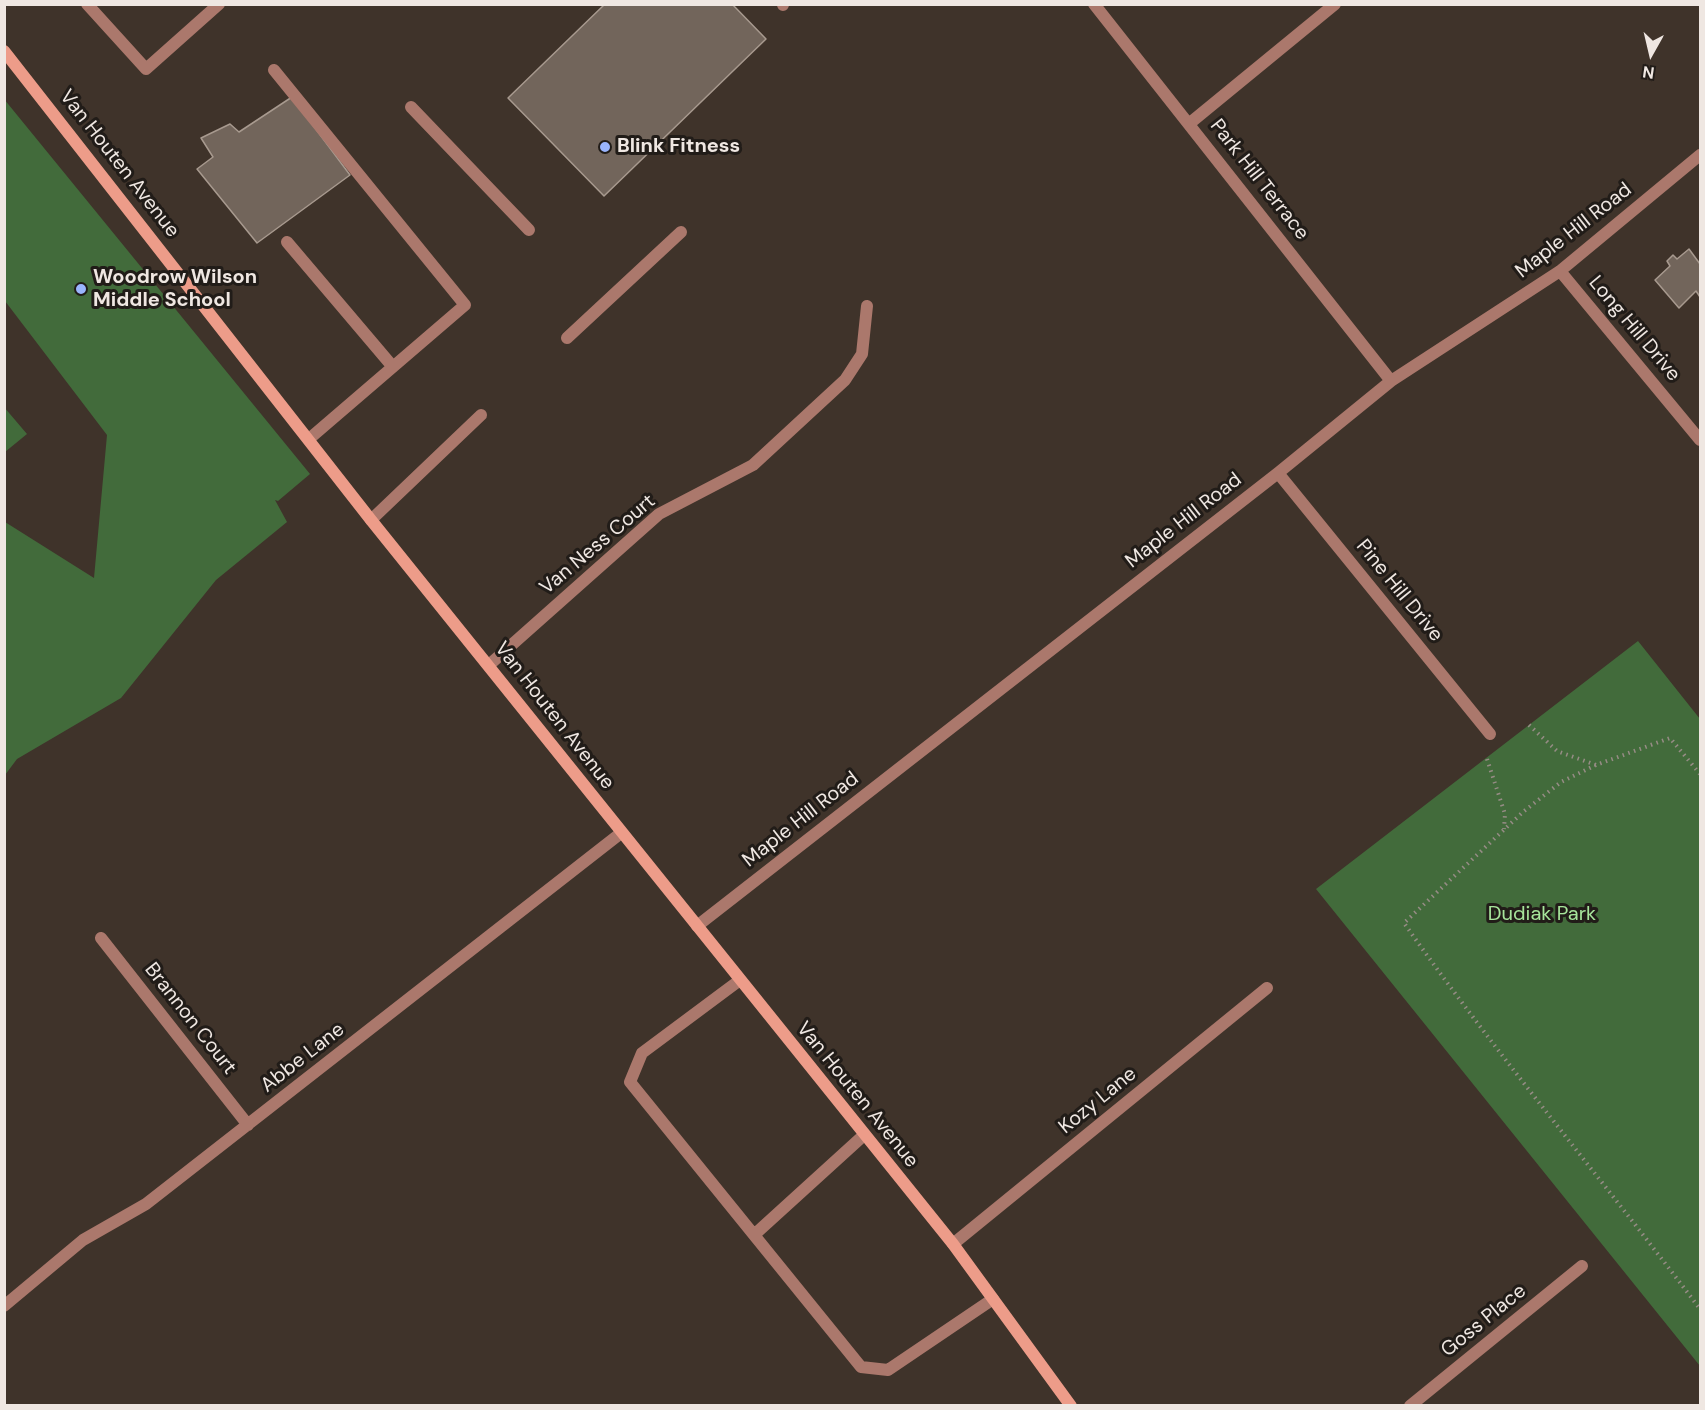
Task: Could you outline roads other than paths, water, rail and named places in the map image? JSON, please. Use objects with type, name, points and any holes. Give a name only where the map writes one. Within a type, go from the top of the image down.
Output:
[{"type":"main road","name":"Van Houten Avenue","points":[[4,51],[371,520],[953,1244],[1071,1406]]},
{"type":"street","points":[[87,4],[146,69],[219,4]]},
{"type":"street","name":"Park Hill Terrace","points":[[1094,4],[1391,381]]},
{"type":"street","points":[[1190,123],[1335,4]]},
{"type":"street","points":[[274,70],[465,305],[309,439]]},
{"type":"street","points":[[411,107],[529,230]]},
{"type":"street","name":"Maple Hill Road","points":[[697,926],[1278,473],[1391,381],[1560,271],[1701,155]]},
{"type":"street","points":[[567,338],[681,232]]},
{"type":"street","points":[[287,242],[393,367]]},
{"type":"street","name":"Long Hill Drive","points":[[1560,271],[1701,440]]},
{"type":"street","name":"Van Ness Court","points":[[489,665],[659,514],[721,484],[753,465],[845,380],[862,354],[867,306]]},
{"type":"street","points":[[371,520],[481,415]]},
{"type":"street","name":"Pine Hill Drive","points":[[1278,473],[1490,734]]},
{"type":"street","name":"Abbe Lane","points":[[4,1306],[83,1240],[146,1204],[621,833]]},
{"type":"street","name":"Brannon Court","points":[[101,938],[248,1125]]},
{"type":"street","points":[[740,980],[642,1053],[630,1082],[861,1367],[888,1370],[993,1299]]},
{"type":"street","name":"Kozy Lane","points":[[953,1244],[1267,988]]},
{"type":"street","points":[[754,1235],[864,1135]]},
{"type":"street","name":"Goss Place","points":[[1410,1406],[1582,1266]]},
{"type":"place","name":"Blink Fitness","points":[[605,147]]},
{"type":"place","name":"Woodrow Wilson Middle School","points":[[81,289]]},
{"type":"park label","name":"Dudiak Park","points":[[1542,915]]}]
